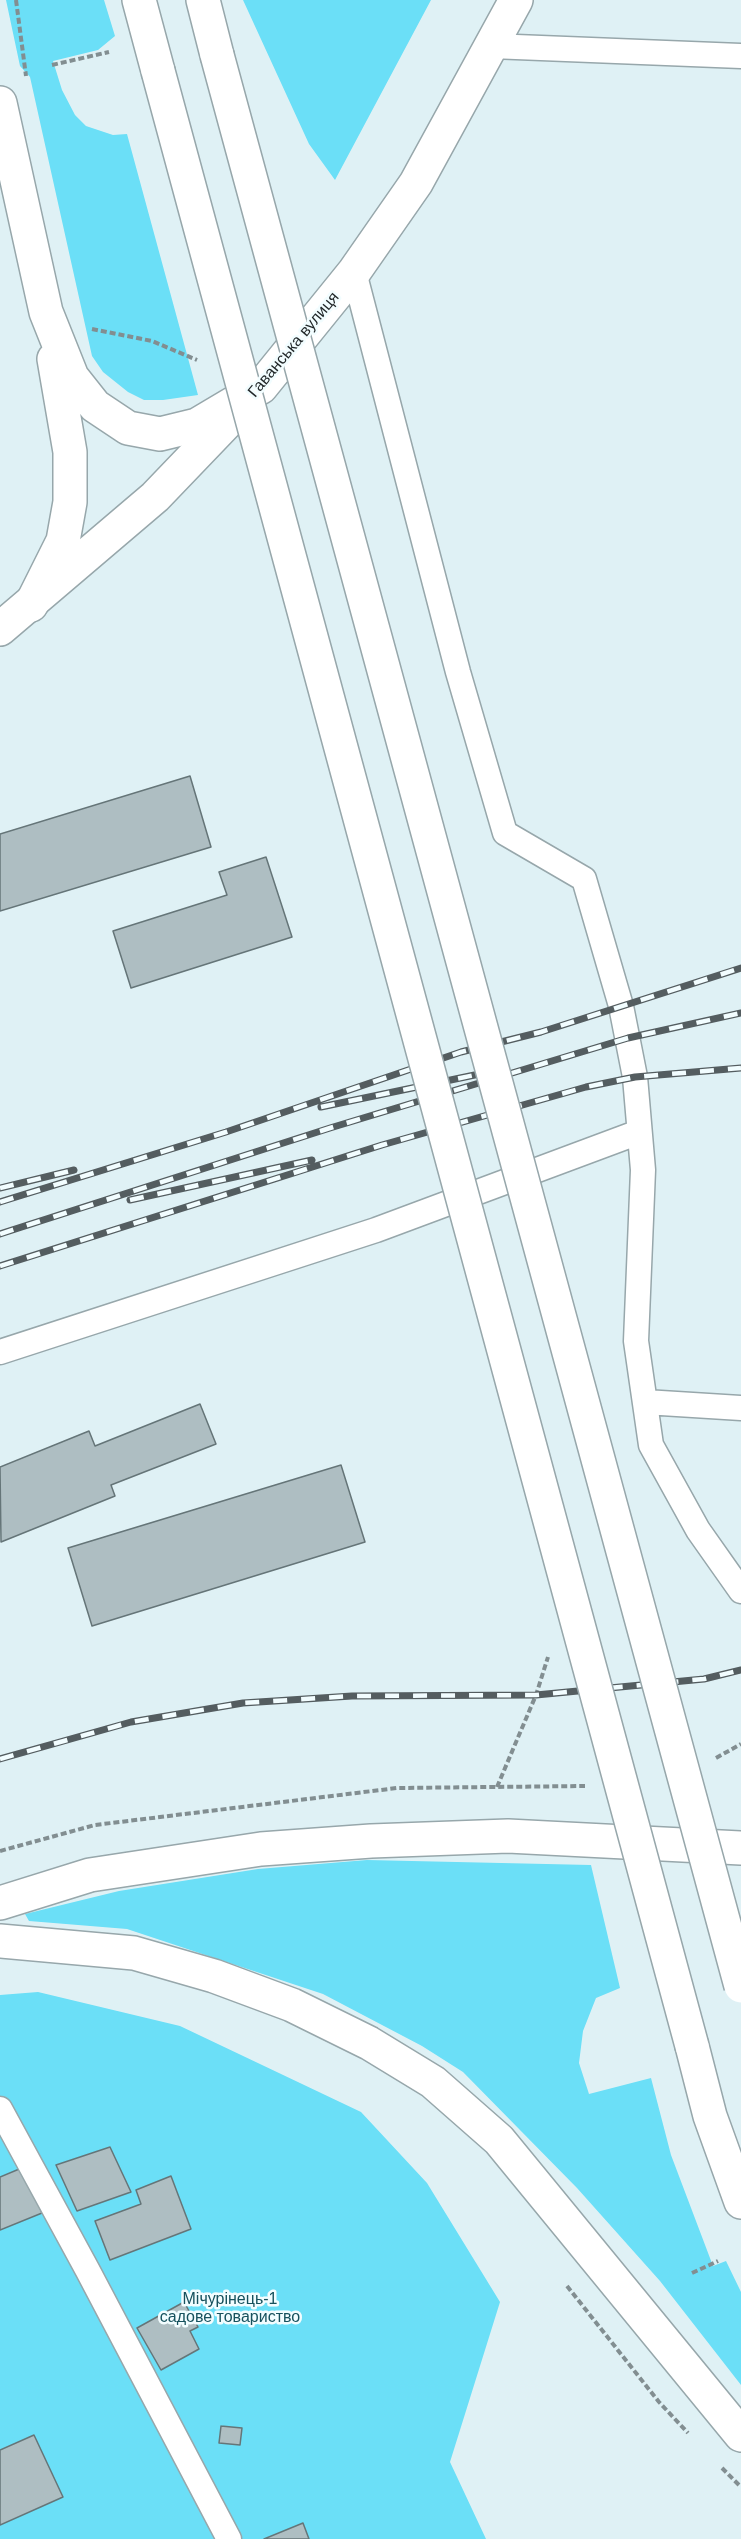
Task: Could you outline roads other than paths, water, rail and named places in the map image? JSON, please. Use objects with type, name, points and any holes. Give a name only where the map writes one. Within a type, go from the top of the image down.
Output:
[{"type":"main road","points":[[139,0],[710,2116],[741,2202]]},
{"type":"main road","points":[[203,0],[741,1986]]},
{"type":"main road","name":"Гаванська вулиця","points":[[0,629],[31,605],[155,497],[261,387],[354,272],[416,183],[516,0]]},
{"type":"main road","points":[[0,103],[46,312],[70,452],[70,502],[63,541],[31,605]]},
{"type":"main road","points":[[46,312],[72,377],[95,406],[128,428],[160,434],[197,425],[261,387]]},
{"type":"main road","points":[[0,1903],[90,1875],[272,1849],[372,1841],[508,1836],[741,1848]]},
{"type":"main road","points":[[0,1941],[134,1953],[214,1976],[292,2006],[331,2024],[369,2043],[433,2082],[500,2140],[741,2435]]},
{"type":"lane","points":[[491,46],[741,56]]},
{"type":"lane","points":[[354,272],[458,672],[505,833],[584,879],[628,1038],[635,1077],[643,1170],[636,1341],[651,1445],[698,1530],[741,1591]]},
{"type":"lane","points":[[0,1352],[376,1230],[639,1132]]},
{"type":"lane","points":[[645,1402],[741,1408]]},
{"type":"lane","points":[[0,2109],[229,2539]]},
{"type":"railway","points":[[0,1202],[226,1132],[461,1052],[541,1032],[741,968]]},
{"type":"railway","points":[[0,1234],[330,1128],[628,1038],[741,1013]]},
{"type":"railway","points":[[0,1266],[382,1145],[586,1087],[635,1077],[741,1068]]},
{"type":"railway","points":[[321,1107],[489,1072]]},
{"type":"railway","points":[[130,1200],[312,1160]]},
{"type":"railway","points":[[0,1188],[74,1170]]},
{"type":"railway","points":[[0,1759],[131,1722],[243,1703],[352,1696],[536,1695],[704,1679],[741,1670]]},
{"type":"park label","name":"Мічурінець-1 садове товариство","points":[[230,2309]]}]
